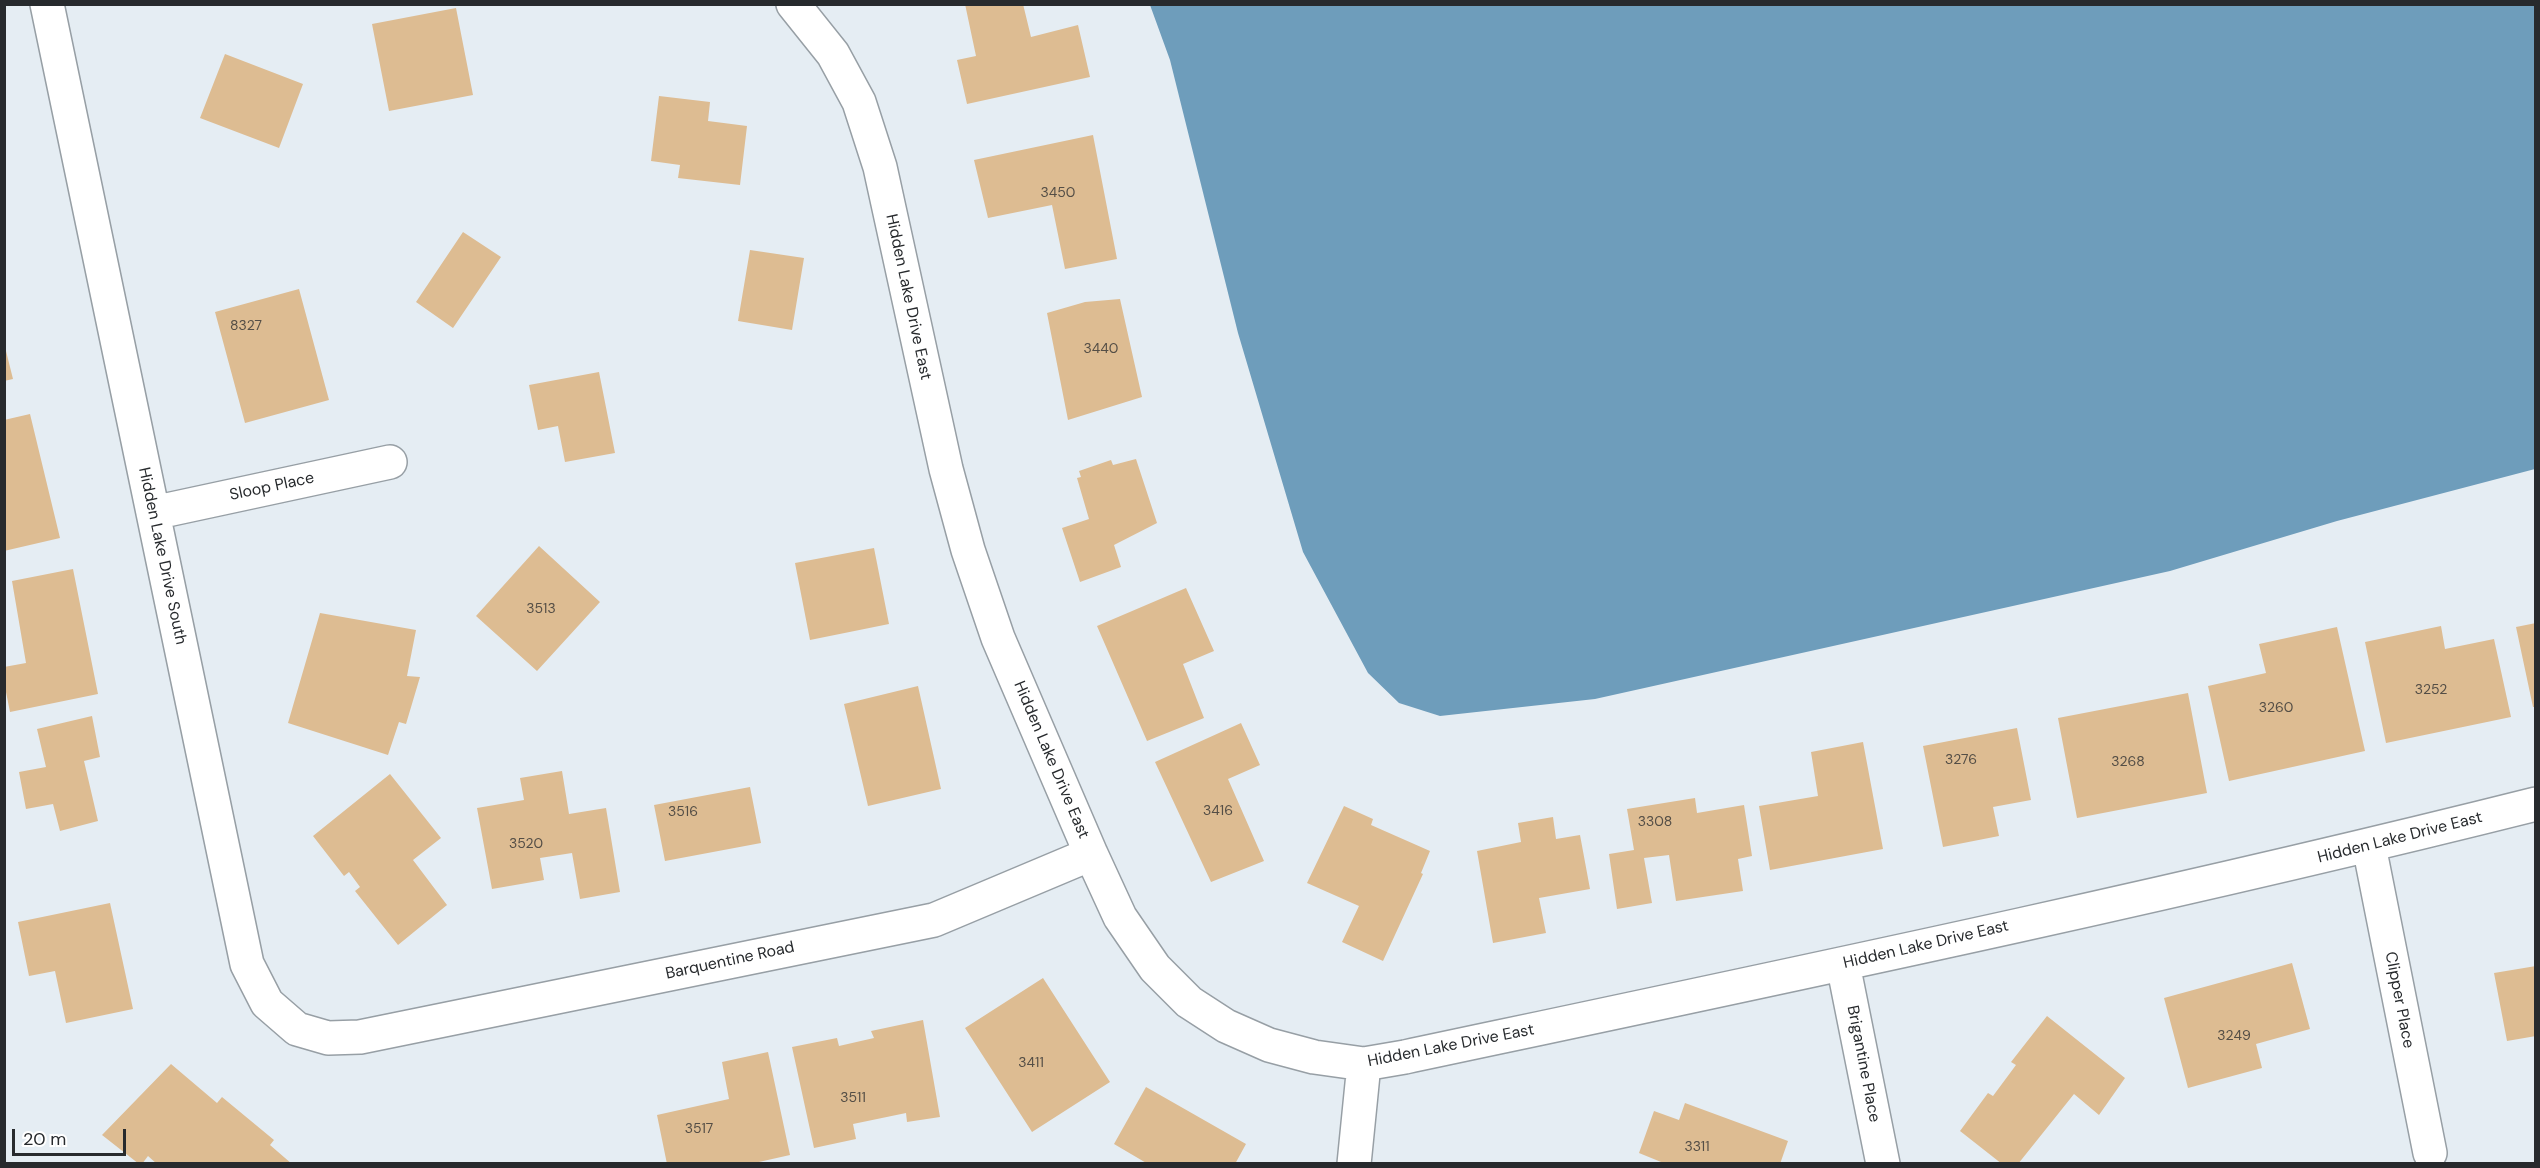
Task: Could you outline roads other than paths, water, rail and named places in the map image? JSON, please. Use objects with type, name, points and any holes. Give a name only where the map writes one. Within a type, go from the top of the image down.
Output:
[{"type":"street","name":"Hidden Lake Drive South","points":[[47,4],[247,964],[267,1003],[297,1029],[328,1038],[360,1037]]},
{"type":"street","name":"Hidden Lake Drive East","points":[[793,4],[833,54],[859,102],[880,167],[946,469],[969,550],[998,638],[1120,917],[1155,968],[1189,1002],[1226,1026],[1269,1045],[1314,1057],[1364,1064],[1843,964],[2369,846],[2535,804]]},
{"type":"street","name":"Sloop Place","points":[[153,513],[390,462]]},
{"type":"street","name":"Clipper Place","points":[[2369,846],[2430,1153]]},
{"type":"street","name":"Barquentine Road","points":[[360,1037],[934,920],[1091,854]]},
{"type":"street","name":"Brigantine Place","points":[[1843,964],[1883,1164]]},
{"type":"street","points":[[1354,1164],[1364,1064]]},
{"type":"water","points":[[1150,5],[2535,5],[2535,469],[2337,521],[2170,571],[1595,699],[1440,716],[1399,703],[1368,673],[1303,552],[1238,333],[1170,60]]}]
